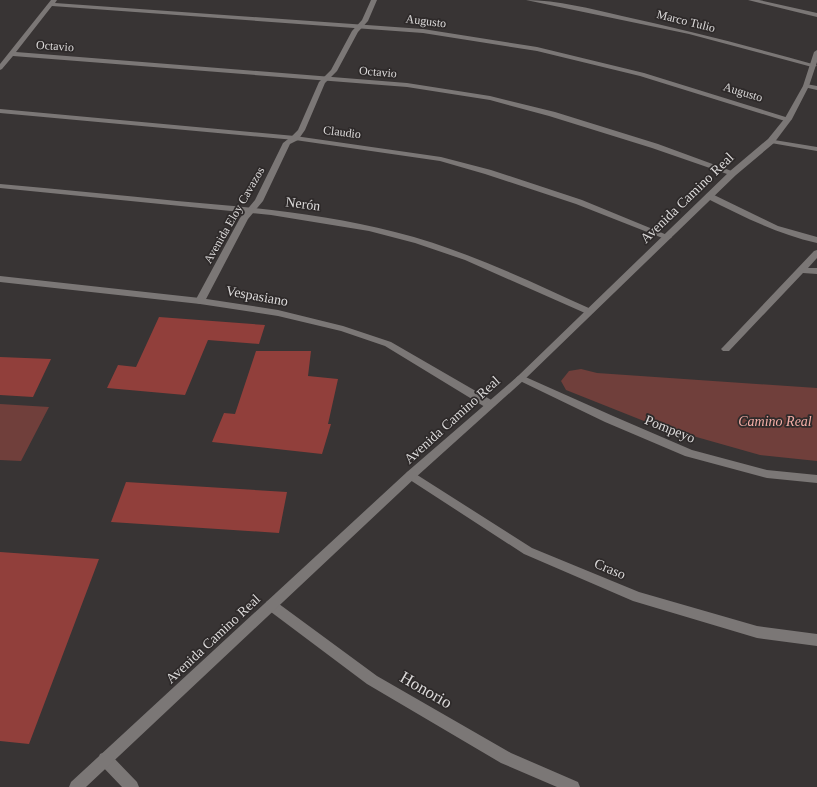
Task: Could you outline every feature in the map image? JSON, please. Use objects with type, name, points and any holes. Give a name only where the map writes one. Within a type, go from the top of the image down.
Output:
[{"type":"street","name":"Avenida Eloy Cavazos","points":[[200,301],[244,218],[259,201],[287,143],[295,138],[301,130],[322,82],[334,71],[359,26],[365,21],[374,0]]},
{"type":"street","name":"Marco Tulio","points":[[529,0],[583,9],[690,32],[814,66]]},
{"type":"street","points":[[751,0],[817,15]]},
{"type":"street","name":"Augusto","points":[[53,2],[423,31],[537,49],[642,74],[788,119]]},
{"type":"street","points":[[0,68],[53,2]]},
{"type":"street","name":"Avenida Camino Real","points":[[76,787],[489,404],[520,378],[732,173],[770,140],[788,119],[806,86],[814,66],[817,52]]},
{"type":"street","name":"Octavio","points":[[11,54],[408,85],[496,100],[552,114],[655,146],[732,173]]},
{"type":"street","points":[[806,86],[817,88]]},
{"type":"street","name":"Claudio","points":[[0,111],[295,138],[441,159],[488,172],[579,202],[668,236]]},
{"type":"street","points":[[770,140],[817,150]]},
{"type":"street","name":"Nerón","points":[[0,186],[251,210],[331,221],[394,234],[461,256],[514,277],[588,311]]},
{"type":"street","points":[[709,196],[801,238],[817,240]]},
{"type":"street","points":[[726,348],[817,253]]},
{"type":"street","points":[[800,270],[817,271]]},
{"type":"street","name":"Vespasiano","points":[[0,279],[200,301],[278,313],[343,329],[388,344],[489,404]]},
{"type":"street","name":"Pompeyo","points":[[520,378],[689,453],[767,474],[817,479]]},
{"type":"street","name":"Craso","points":[[411,476],[528,551],[637,597],[758,632],[817,640]]},
{"type":"street","name":"Honorio","points":[[271,605],[372,680],[506,758],[573,787]]},
{"type":"street","points":[[105,759],[132,787]]},
{"type":"green space","name":"Camino Real","points":[[581,369],[597,373],[817,388],[817,461],[760,455],[654,425],[566,390],[561,381],[569,371]]},
{"type":"green space","points":[[0,404],[49,407],[21,461],[0,460]]},
{"type":"building","points":[[159,317],[265,325],[259,344],[208,340],[185,395],[107,388],[118,365],[136,367]]},
{"type":"building","points":[[256,351],[311,351],[308,376],[338,379],[328,424],[331,424],[322,454],[212,442],[224,413],[235,414]]},
{"type":"building","points":[[0,357],[51,359],[33,397],[0,395]]},
{"type":"building","points":[[126,482],[287,492],[279,533],[111,522]]},
{"type":"building","points":[[0,552],[99,559],[29,744],[0,741]]}]
